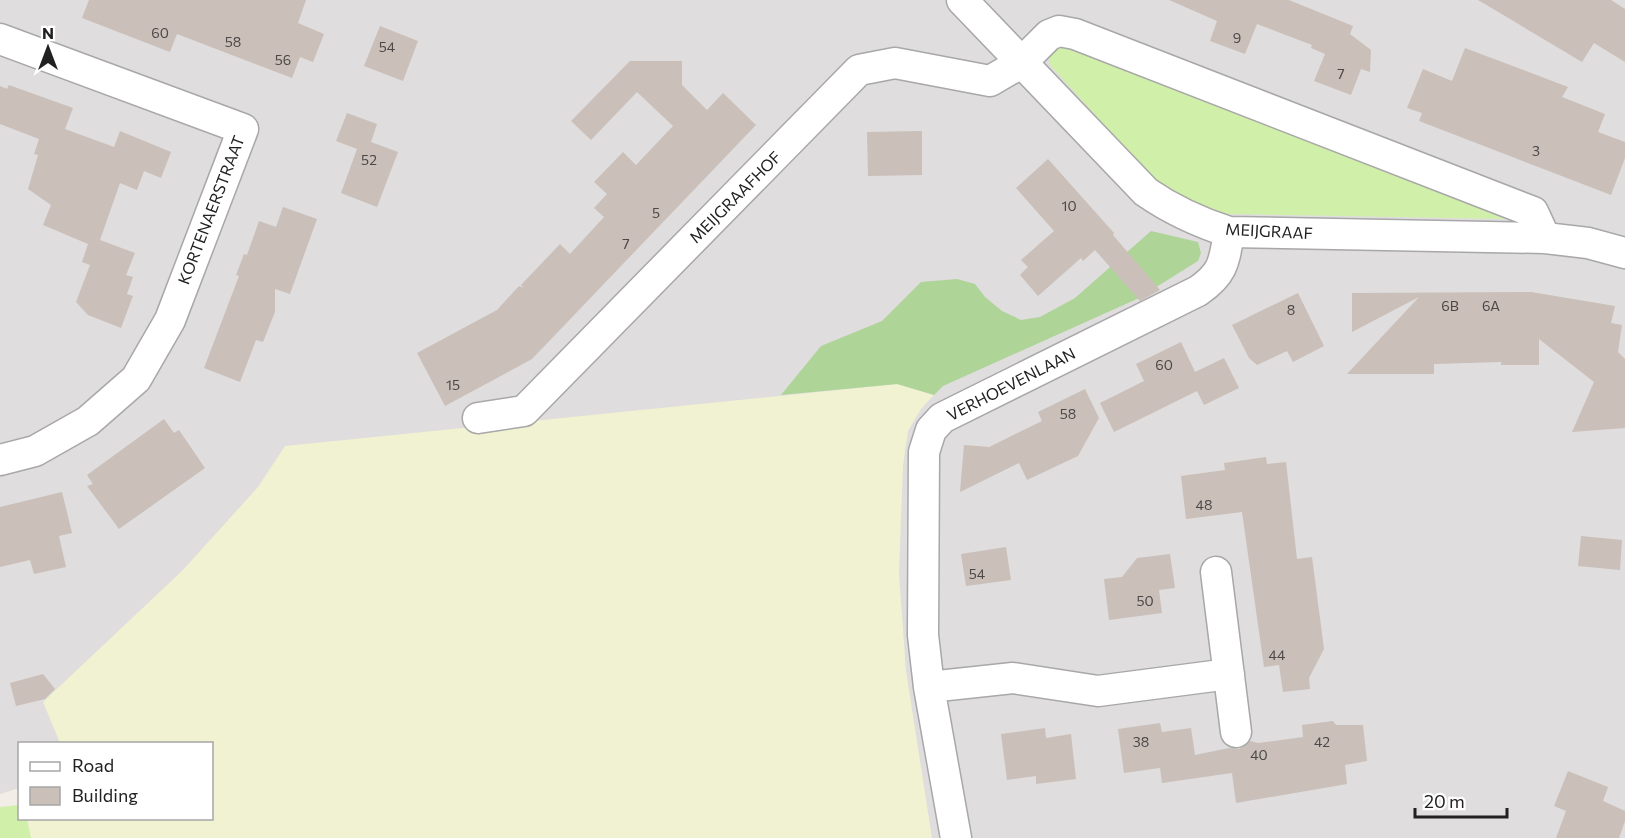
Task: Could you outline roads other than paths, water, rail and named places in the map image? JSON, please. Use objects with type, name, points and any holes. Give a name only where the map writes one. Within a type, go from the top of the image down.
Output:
[{"type":"street","name":"MEIJGRAAF","points":[[962,0],[1146,192],[1174,211],[1229,232],[1545,238],[1588,243],[1625,253]]},
{"type":"street","points":[[1021,63],[1049,35],[1059,31],[1075,34],[1533,212],[1545,238]]},
{"type":"street","name":"KORTENAERSTRAAT","points":[[0,39],[243,129],[170,320],[136,379],[88,421],[35,451],[0,460]]},
{"type":"street","name":"MEIJGRAAFHOF","points":[[478,417],[524,411],[860,70],[895,63],[990,81],[1021,63]]},
{"type":"street","name":"VERHOEVENLAAN","points":[[956,838],[929,687],[923,635],[921,583],[924,452],[931,430],[942,418],[1198,291],[1210,283],[1223,267],[1229,232]]},
{"type":"street","points":[[1216,572],[1236,732]]},
{"type":"street","points":[[929,687],[1013,678],[1098,691],[1229,674]]}]
